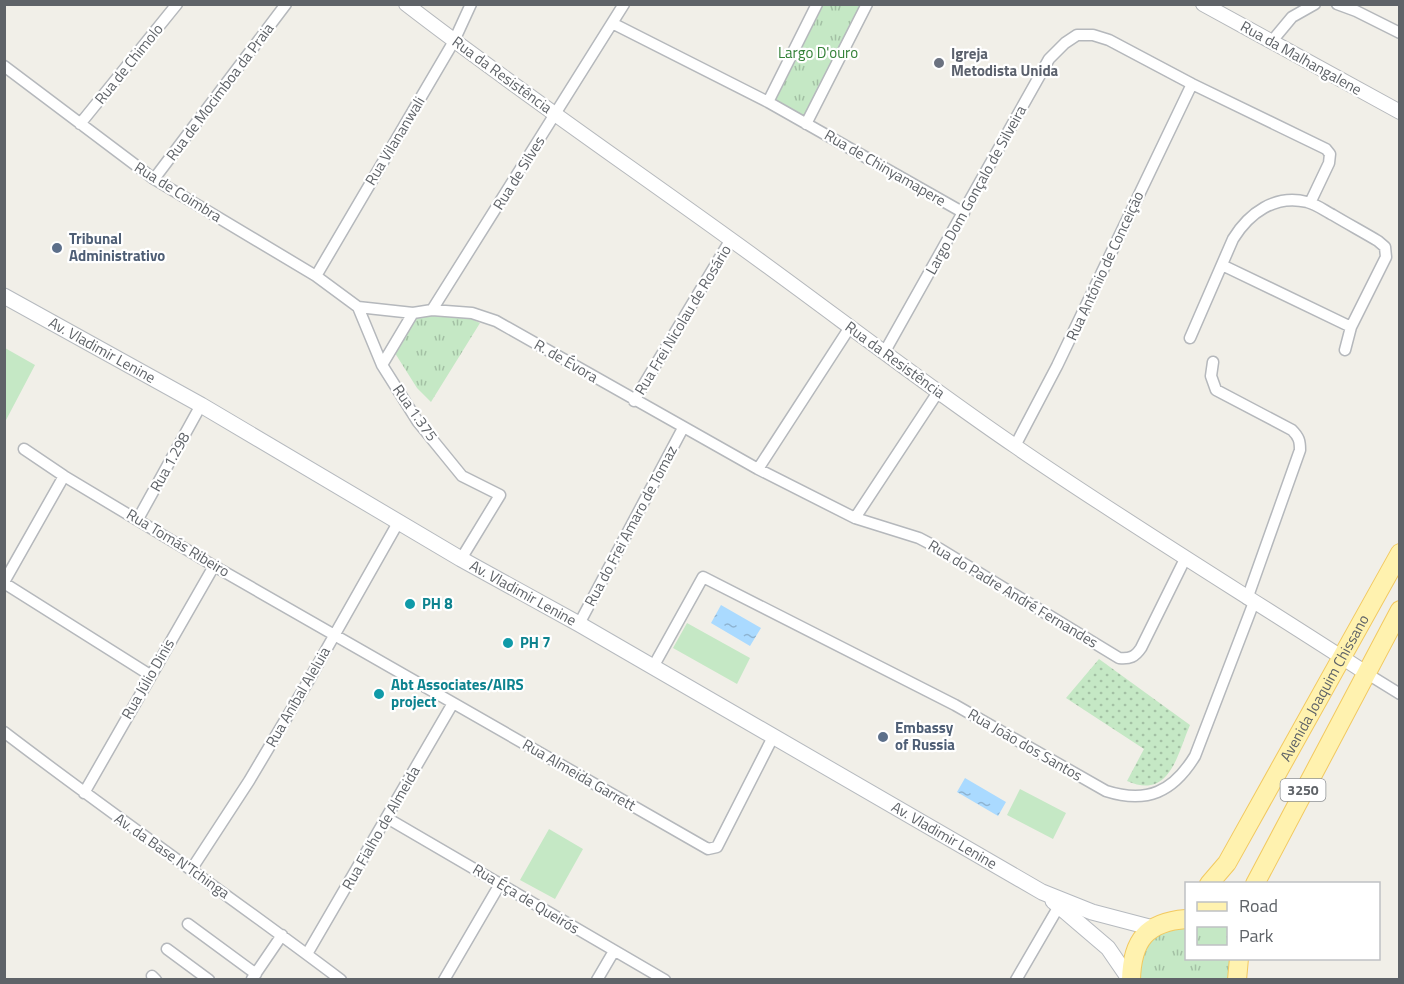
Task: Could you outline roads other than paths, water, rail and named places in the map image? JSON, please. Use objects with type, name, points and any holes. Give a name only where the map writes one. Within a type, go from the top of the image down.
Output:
[{"type":"main road","name":"Av. Vladimir Lenine","points":[[4,296],[201,405],[461,559],[579,624],[1042,891],[1060,902],[1108,948],[1130,980]]},
{"type":"main road","name":"Avenida Joaquim Chissano","points":[[1211,882],[1222,871],[1400,553]]},
{"type":"main road","name":"3250","points":[[1256,882],[1400,610]]},
{"type":"main road","name":"Av. Vladimir Lenine","points":[[1060,902],[1092,912],[1159,924]]},
{"type":"main road","points":[[1130,980],[1131,961],[1139,942],[1185,905]]},
{"type":"main road","points":[[1159,924],[1185,919]]},
{"type":"street","name":"Rua de Chimolo","points":[[80,124],[177,4]]},
{"type":"street","name":"Rua de Mocimboa da Praia","points":[[153,179],[286,4]]},
{"type":"street","name":"Rua da Resistência","points":[[406,4],[1015,446],[1185,560],[1400,694]]},
{"type":"street","name":"Rua Vilananwali","points":[[316,276],[454,41],[471,4]]},
{"type":"street","name":"Rua de Silves","points":[[432,310],[624,4]]},
{"type":"street","points":[[612,23],[768,102],[817,4]]},
{"type":"street","points":[[806,124],[867,4]]},
{"type":"street","points":[[1272,41],[1292,17],[1299,4]]},
{"type":"street","points":[[1292,17],[1315,4]]},
{"type":"street","points":[[1337,4],[1400,33]]},
{"type":"street","points":[[1366,16],[1371,4]]},
{"type":"street","name":"Rua da Malhangalene","points":[[1203,5],[1400,112]]},
{"type":"street","name":"Largo Dom Gonçalo de Silveira","points":[[884,353],[1049,59],[1065,43],[1077,35],[1093,35],[1109,40],[1192,84]]},
{"type":"street","name":"Rua de Coimbra","points":[[4,66],[153,179],[316,276],[358,307]]},
{"type":"street","points":[[1192,84],[1326,149],[1330,154],[1329,162],[1310,203]]},
{"type":"street","name":"Rua António de Conceição","points":[[1015,446],[1058,366],[1192,84]]},
{"type":"street","name":"Rua de Chinyamapere","points":[[768,102],[964,213]]},
{"type":"street","points":[[1190,338],[1241,227],[1253,214],[1267,206],[1296,200],[1310,203],[1385,247],[1386,257],[1351,327],[1345,350]]},
{"type":"street","name":"Rua Frei Nicolau de Rosário","points":[[634,401],[731,239]]},
{"type":"street","points":[[1222,265],[1351,327]]},
{"type":"street","name":"R. de Évora","points":[[358,307],[413,313],[432,310],[472,313],[496,321],[758,469]]},
{"type":"street","name":"Rua 1.375","points":[[358,307],[382,365],[418,422],[462,476],[500,495],[461,559]]},
{"type":"street","points":[[382,365],[413,313]]},
{"type":"street","points":[[758,469],[850,327]]},
{"type":"street","name":"Rua João dos Santos","points":[[653,667],[703,577],[955,705],[1106,792],[1136,797],[1154,794],[1172,785],[1184,774],[1195,756],[1251,601],[1300,450],[1298,435],[1292,430],[1216,390],[1211,376],[1213,362]]},
{"type":"street","points":[[855,518],[938,392]]},
{"type":"street","name":"Rua 1.298","points":[[138,519],[201,405]]},
{"type":"street","name":"Rua do Frei Amaro de Tomaz","points":[[579,624],[683,428]]},
{"type":"street","name":"Rua Tomás Ribeiro","points":[[24,449],[64,476],[214,566],[335,634]]},
{"type":"street","name":"Rua do Padre André Fernandes","points":[[758,469],[855,518],[919,538],[1119,658],[1128,659],[1136,656],[1142,648],[1185,560]]},
{"type":"street","points":[[64,476],[4,583],[150,675]]},
{"type":"street","name":"Rua Aníbal Aleluia","points":[[191,870],[249,781],[399,521]]},
{"type":"street","name":"Rua Júlio Dinis","points":[[84,794],[214,566]]},
{"type":"street","name":"Rua Almeida Garrett","points":[[335,634],[708,849],[717,847],[773,736]]},
{"type":"street","name":"Rua Fialho de Almeida","points":[[307,954],[453,703]]},
{"type":"street","name":"Av. da Base N'Tchinga","points":[[4,732],[84,794],[282,934],[341,980]]},
{"type":"street","name":"Rua Éça de Queirós","points":[[387,818],[665,980]]},
{"type":"street","points":[[444,980],[500,884]]},
{"type":"street","points":[[1016,980],[1060,902]]},
{"type":"street","points":[[188,924],[254,977],[282,934]]},
{"type":"street","points":[[167,949],[209,980]]},
{"type":"street","points":[[597,980],[614,951]]},
{"type":"water","points":[[721,605],[761,628],[750,646],[711,623]]},
{"type":"water","points":[[965,778],[1006,802],[998,816],[957,792]]},
{"type":"place","name":"Igreja Metodista Unida","points":[[939,63]]},
{"type":"place","name":"Tribunal Administrativo","points":[[57,248]]},
{"type":"place","name":"PH 8","points":[[410,604]]},
{"type":"place","name":"PH 7","points":[[508,643]]},
{"type":"place","name":"Abt Associates/AIRS project","points":[[379,694]]},
{"type":"place","name":"Embassy of Russia","points":[[883,737]]},
{"type":"park label","name":"Largo D'ouro","points":[[818,53]]}]
